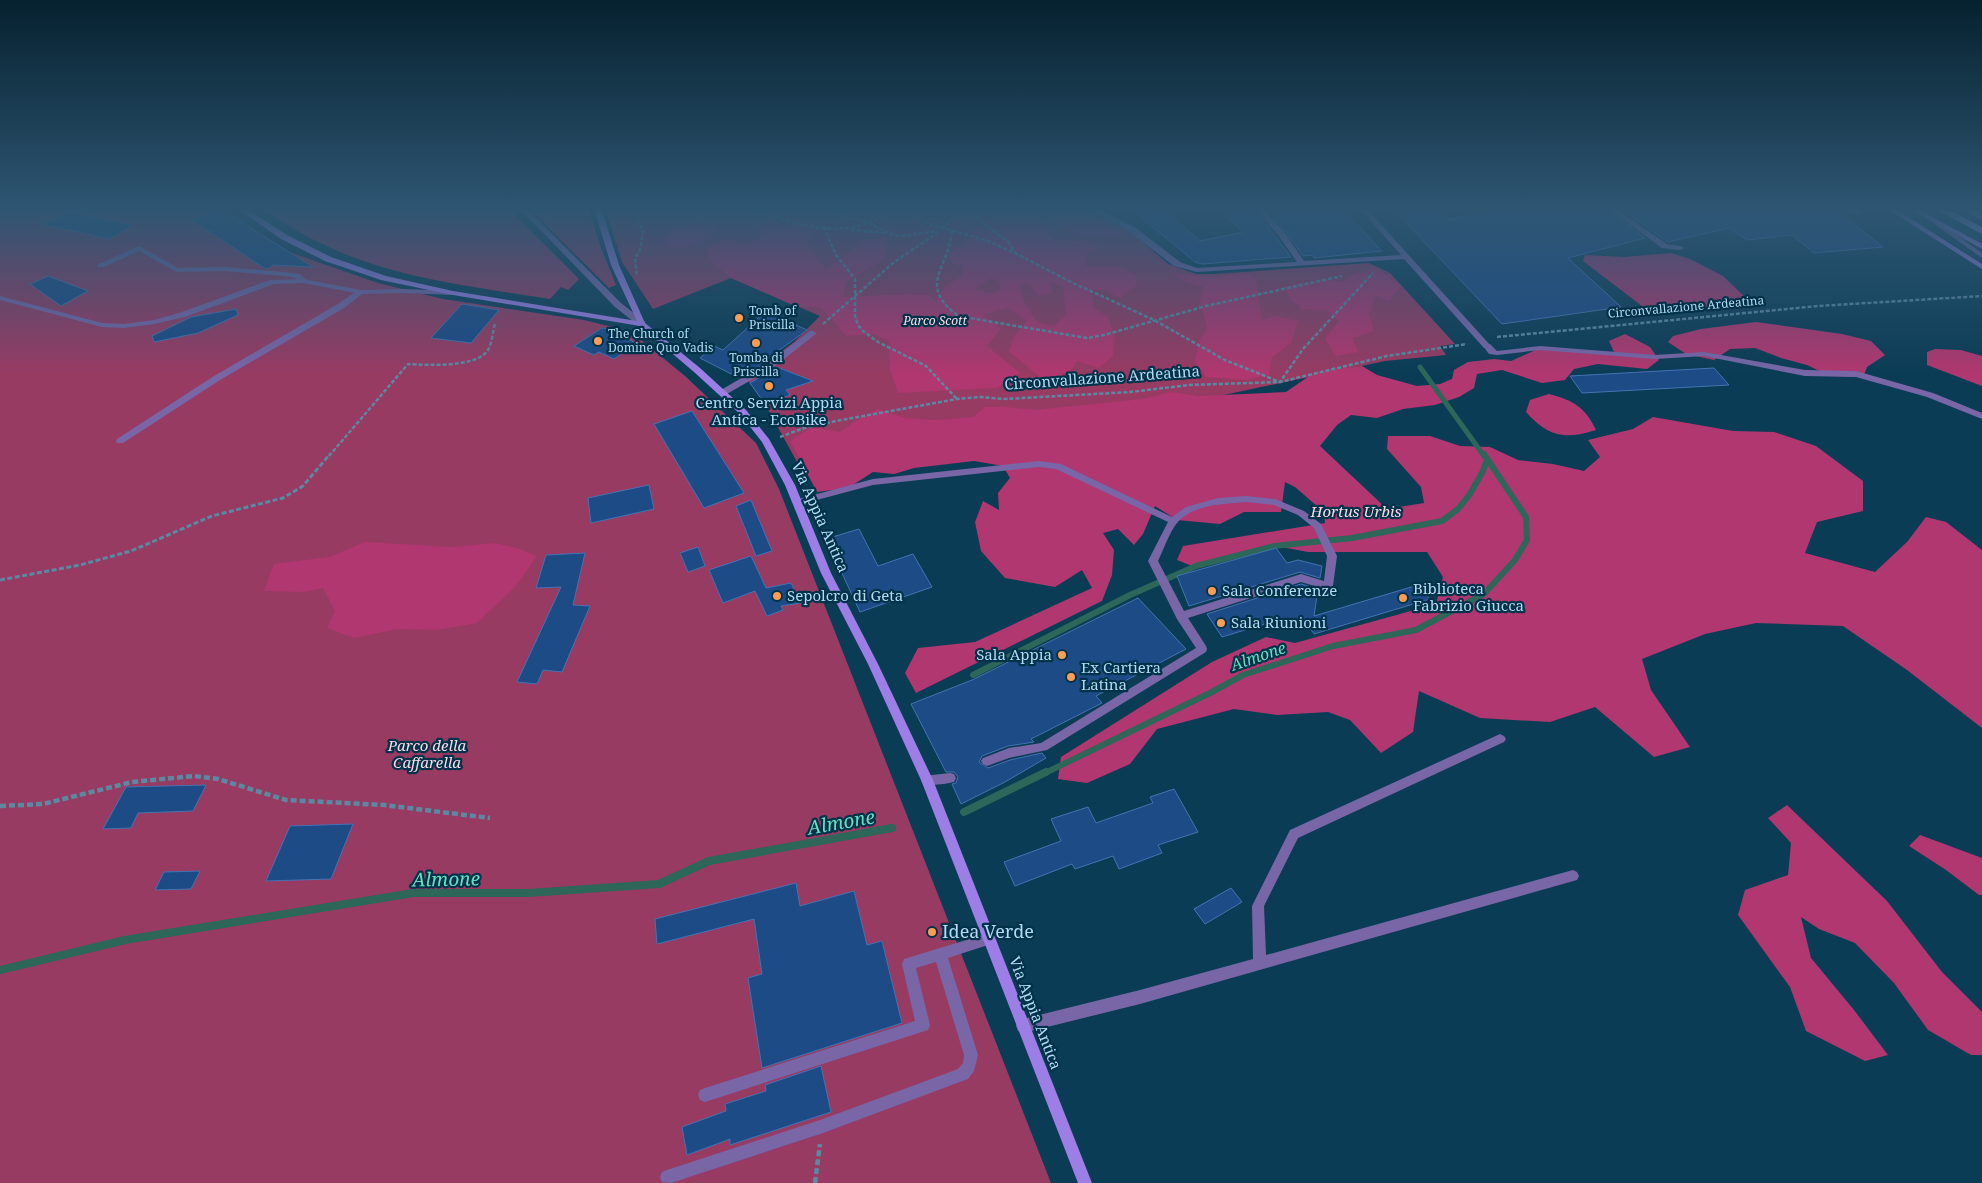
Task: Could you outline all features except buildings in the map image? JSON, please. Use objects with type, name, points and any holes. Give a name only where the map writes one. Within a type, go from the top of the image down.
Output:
[{"type":"street","points":[[165,263],[177,270],[225,269],[284,274],[297,276],[303,281]]},
{"type":"street","points":[[340,263],[384,278],[453,293],[642,324]]},
{"type":"street","points":[[577,263],[618,305],[642,324]]},
{"type":"street","points":[[614,263],[642,324]]},
{"type":"street","points":[[1176,263],[1190,268],[1213,270],[1314,263]]},
{"type":"street","points":[[1412,263],[1492,352],[1540,348],[1655,357],[1704,354],[1805,373],[1856,374],[1950,401],[1982,416]]},
{"type":"street","points":[[0,298],[102,325],[124,326],[154,322],[182,315],[273,282],[303,281],[361,292],[453,293]]},
{"type":"street","points":[[120,441],[217,378],[341,306],[361,292]]},
{"type":"street","name":"Via Appia Antica","points":[[642,324],[743,412],[766,440],[798,502],[826,573],[873,664],[927,780],[1085,1183]]},
{"type":"street","points":[[722,393],[771,365],[813,332]]},
{"type":"street","points":[[798,502],[873,482],[1039,464],[1058,466],[1173,522]]},
{"type":"street","points":[[987,761],[1010,753],[1043,747],[1108,709],[1202,649],[1181,616],[1153,561],[1173,522],[1186,510],[1218,501],[1246,499],[1276,502],[1301,513],[1318,526],[1332,556],[1328,586],[1301,578],[1181,616]]},
{"type":"street","points":[[1260,963],[1258,906],[1294,834],[1500,739]]},
{"type":"street","points":[[927,780],[950,778]]},
{"type":"street","points":[[1023,1026],[1140,997],[1573,876]]},
{"type":"street","points":[[705,1095],[923,1025],[909,964],[989,939]]},
{"type":"street","points":[[667,1177],[822,1126],[962,1074],[969,1066],[971,1055],[940,954]]},
{"type":"path","points":[[626,288],[637,277],[636,263]]},
{"type":"path","points":[[842,263],[855,279],[855,318],[862,331],[870,338],[922,363],[940,379],[957,399]]},
{"type":"path","points":[[813,332],[893,263]]},
{"type":"path","points":[[942,263],[939,270],[937,286],[940,300],[945,308],[958,316],[1087,338],[1104,335],[1154,320],[1349,274]]},
{"type":"path","points":[[1035,263],[1154,320],[1226,360],[1280,382],[1303,349],[1375,270],[1366,271]]},
{"type":"path","name":"Circonvallazione Ardeatina","points":[[1512,335],[1818,306],[1982,296]]},
{"type":"path","points":[[0,580],[80,565],[131,551],[212,516],[283,498],[303,486],[408,364],[440,366],[478,358],[488,350],[495,323]]},
{"type":"path","name":"Circonvallazione Ardeatina","points":[[766,440],[804,428],[836,421],[957,399],[980,397],[1005,399],[1130,392],[1190,385],[1280,382],[1386,356],[1441,348]]},
{"type":"path","points":[[0,806],[26,806],[62,800],[113,786],[157,779],[197,776],[230,782],[283,800],[316,804],[383,805],[490,818]]},
{"type":"path","points":[[815,1183],[822,1126]]},
{"type":"green space","name":"Parco della Caffarella","points":[[0,263],[321,263],[378,283],[443,299],[584,320],[625,330],[640,339],[685,376],[756,443],[779,489],[1051,1183],[0,1183]]},
{"type":"green space","points":[[370,263],[563,263],[579,279],[568,290],[561,287],[550,299],[472,287]]},
{"type":"green space","points":[[584,263],[607,263],[616,285],[609,288]]},
{"type":"green space","name":"Parco Scott","points":[[623,263],[1167,263],[1196,274],[1214,274],[1369,263],[1390,273],[1455,344],[1440,346],[1446,355],[1385,361],[1129,415],[904,439],[802,471],[765,404],[746,378],[794,342],[820,316],[731,278],[653,309]]},
{"type":"green space","points":[[714,263],[822,263],[826,269],[834,263],[878,263],[846,282],[843,297],[909,294],[927,295],[936,301],[944,287],[963,275],[962,266],[953,264],[1086,263],[1085,266],[1118,266],[1136,275],[1137,285],[1120,298],[1105,290],[1091,290],[1094,308],[1108,317],[1115,338],[1113,356],[1099,368],[1077,361],[1073,368],[1047,382],[1009,352],[1014,336],[1027,321],[1008,308],[983,315],[1001,329],[987,346],[1020,373],[997,388],[898,393],[890,369],[889,341],[873,334],[846,336],[821,307],[797,307],[731,278]],"holes":[[[991,278],[1000,282],[1001,290],[990,293],[975,289]],[[1050,282],[1063,287],[1066,314],[1054,326],[1037,322],[1024,302],[1019,283],[1030,285],[1038,296],[1052,293]]]},
{"type":"green space","points":[[1586,263],[1698,263],[1723,276],[1746,298],[1704,310],[1677,311],[1642,306]]},
{"type":"green space","points":[[1376,268],[1401,286],[1389,301],[1375,295],[1369,313],[1374,331],[1353,338],[1358,352],[1336,356],[1325,339],[1339,321],[1326,310],[1302,309],[1291,300],[1284,287],[1321,279],[1343,282],[1352,275]]},
{"type":"green space","points":[[1174,273],[1205,277],[1250,274],[1256,278],[1262,320],[1275,316],[1298,321],[1291,343],[1272,357],[1269,375],[1246,380],[1206,377],[1195,362],[1199,341],[1207,328],[1200,300],[1204,287],[1183,281]]},
{"type":"green space","points":[[1756,322],[1842,334],[1871,341],[1885,355],[1867,367],[1863,377],[1830,376],[1807,365],[1755,348],[1730,349],[1714,360],[1686,354],[1668,342],[1673,336],[1701,329]]},
{"type":"green space","name":"Hortus Urbis","points":[[1625,334],[1650,347],[1659,360],[1647,369],[1598,364],[1574,369],[1565,380],[1542,383],[1502,370],[1477,374],[1474,388],[1459,397],[1435,405],[1403,409],[1377,418],[1351,415],[1337,425],[1320,446],[1387,509],[1424,503],[1421,487],[1387,449],[1388,436],[1430,436],[1460,446],[1490,447],[1518,460],[1553,464],[1584,471],[1600,457],[1588,440],[1633,429],[1653,417],[1733,431],[1774,432],[1816,446],[1863,481],[1863,511],[1817,522],[1805,553],[1875,572],[1907,542],[1926,517],[1946,522],[1982,550],[1982,728],[1907,670],[1843,626],[1756,623],[1705,634],[1642,659],[1651,690],[1690,747],[1654,757],[1595,707],[1550,722],[1480,718],[1419,691],[1413,732],[1381,753],[1350,720],[1328,712],[1277,715],[1234,709],[1157,729],[1130,764],[1087,783],[1058,779],[1061,757],[1212,662],[1266,637],[1295,643],[1436,604],[1443,577],[1427,552],[1308,552],[1276,546],[1197,568],[1177,560],[1183,546],[1325,523],[1324,512],[1295,487],[1285,482],[1281,512],[1244,512],[1220,524],[1177,520],[1155,506],[1143,534],[1134,545],[1118,529],[1103,533],[1114,550],[1112,575],[1102,601],[916,693],[905,673],[918,648],[975,642],[1092,588],[1082,570],[1055,587],[1005,578],[981,551],[975,522],[983,501],[999,510],[998,493],[1010,478],[1003,466],[974,461],[914,468],[894,474],[873,472],[848,488],[817,492],[790,441],[812,427],[840,432],[878,409],[905,418],[936,420],[973,417],[985,407],[1035,410],[1142,399],[1172,392],[1198,396],[1286,392],[1315,372],[1362,366],[1377,375],[1417,386],[1440,384],[1452,379],[1454,370],[1468,362],[1494,359],[1511,361],[1538,349],[1614,352],[1609,341]]},
{"type":"green space","points":[[1935,349],[1961,350],[1982,356],[1982,386],[1927,365],[1927,352]]},
{"type":"green space","points":[[1549,394],[1572,402],[1587,415],[1596,430],[1566,435],[1558,434],[1542,427],[1526,412],[1530,400]]},
{"type":"green space","points":[[365,542],[452,547],[495,543],[517,548],[537,556],[516,586],[477,623],[437,630],[397,629],[354,638],[327,628],[335,611],[323,588],[303,592],[264,591],[274,564],[329,557]]},
{"type":"green space","points":[[1787,805],[1887,901],[1942,972],[1982,1012],[1982,1055],[1971,1055],[1928,1030],[1894,983],[1855,943],[1819,929],[1801,917],[1811,958],[1888,1055],[1865,1061],[1806,1031],[1790,987],[1738,915],[1745,890],[1788,875],[1791,843],[1768,818]]},
{"type":"green space","points":[[1920,835],[1982,858],[1982,895],[1979,895],[1946,870],[1909,846]]},
{"type":"waterway","name":"Almone","points":[[1420,367],[1484,456]]},
{"type":"waterway","name":"Almone","points":[[1043,774],[1243,675],[1333,646],[1416,630],[1484,594],[1515,560],[1527,540],[1526,517],[1484,454]]},
{"type":"waterway","points":[[973,675],[1130,595],[1196,566],[1274,546],[1352,538],[1442,521],[1458,509],[1470,494],[1483,471],[1487,459]]},
{"type":"waterway","name":"Almone","points":[[964,812],[1046,772]]},
{"type":"waterway","name":"Almone","points":[[0,970],[125,940],[413,893],[528,893],[659,884],[709,861],[892,828]]},
{"type":"place","name":"Tomb of Priscilla","points":[[739,318]]},
{"type":"place","name":"The Church of Domine Quo Vadis","points":[[598,341]]},
{"type":"place","name":"Tomba di Priscilla","points":[[756,343]]},
{"type":"place","name":"Centro Servizi Appia Antica - EcoBike","points":[[769,386]]},
{"type":"place","name":"Sala Conferenze","points":[[1212,591]]},
{"type":"place","name":"Sepolcro di Geta","points":[[777,596]]},
{"type":"place","name":"Biblioteca Fabrizio Giucca","points":[[1403,598]]},
{"type":"place","name":"Sala Riunioni","points":[[1221,623]]},
{"type":"place","name":"Sala Appia","points":[[1062,655]]},
{"type":"place","name":"Ex Cartiera Latina","points":[[1071,677]]},
{"type":"place","name":"Idea Verde","points":[[932,932]]}]
